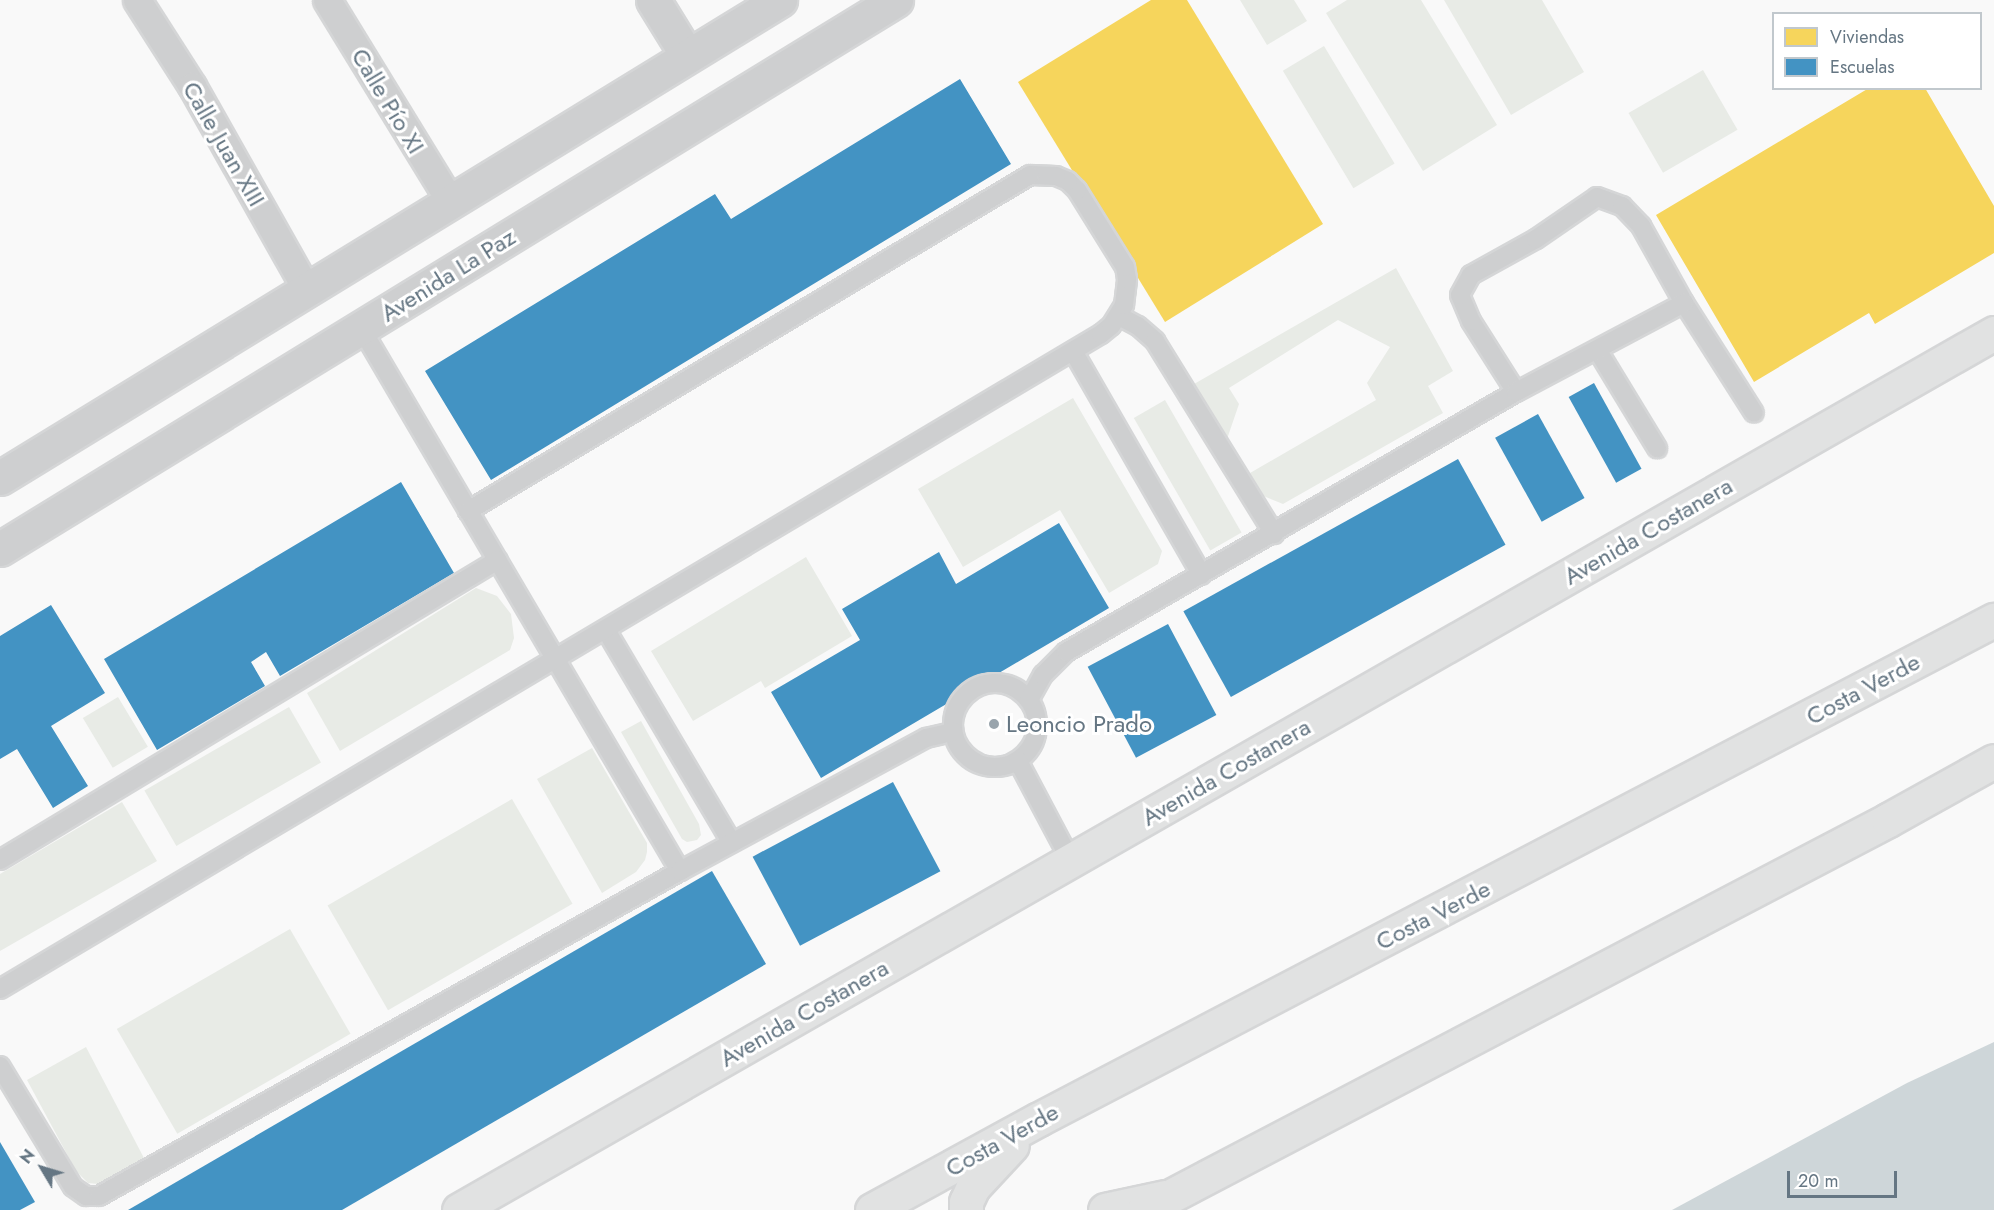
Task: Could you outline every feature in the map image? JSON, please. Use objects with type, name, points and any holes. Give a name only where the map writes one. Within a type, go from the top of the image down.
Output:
[{"type":"main road","name":"Avenida Costanera","points":[[459,1210],[1994,333]]},
{"type":"main road","name":"Costa Verde","points":[[873,1210],[1039,1119],[1994,620]]},
{"type":"main road","points":[[1105,1210],[1156,1203],[1888,820],[1994,761]]},
{"type":"main road","points":[[966,1210],[966,1202],[973,1187],[1039,1119]]},
{"type":"street","name":"Calle Juan XIII","points":[[137,0],[192,86],[307,290]]},
{"type":"street","name":"Calle Pío XI","points":[[327,0],[450,201]]},
{"type":"street","points":[[652,0],[687,55]]},
{"type":"street","points":[[0,478],[780,0]]},
{"type":"street","name":"Avenida La Paz","points":[[0,549],[896,0]]},
{"type":"lane","points":[[0,989],[1101,334],[1119,316],[1127,293],[1125,267],[1083,200],[1068,181],[1043,173],[1030,175],[468,511]]},
{"type":"lane","points":[[1516,392],[1471,321],[1460,295],[1471,275],[1536,240],[1597,197],[1622,206],[1641,226],[1684,303],[1754,413]]},
{"type":"lane","points":[[1029,700],[1043,675],[1065,652],[1274,534],[1516,392],[1598,351],[1684,303]]},
{"type":"lane","points":[[1119,316],[1138,326],[1155,341],[1274,534]]},
{"type":"lane","points":[[361,328],[680,871]]},
{"type":"lane","points":[[1073,351],[1202,575]]},
{"type":"lane","points":[[1598,351],[1657,448]]},
{"type":"lane","points":[[0,860],[498,560]]},
{"type":"lane","points":[[606,630],[732,843]]},
{"type":"lane","points":[[993,683],[1008,684],[1029,700],[1038,726],[1035,740],[1018,761],[992,768],[978,765],[966,757],[957,745],[953,732],[953,717],[966,693],[979,686],[993,683]]},
{"type":"lane","points":[[0,1066],[73,1187],[86,1196],[99,1196],[680,871],[926,738],[953,732]]},
{"type":"lane","points":[[1018,761],[1071,861]]},
{"type":"shaded area","points":[[1240,0],[1294,0],[1307,21],[1267,45]]},
{"type":"shaded area","points":[[1347,0],[1421,0],[1497,125],[1423,171],[1326,13]]},
{"type":"shaded area","points":[[1444,0],[1542,0],[1584,72],[1511,115]]},
{"type":"shaded area","points":[[1324,46],[1395,163],[1353,188],[1283,71]]},
{"type":"shaded area","points":[[1703,70],[1738,130],[1663,173],[1629,113]]},
{"type":"shaded area","points":[[1396,268],[1453,371],[1428,386],[1443,413],[1283,504],[1261,495],[1250,473],[1376,400],[1367,383],[1390,347],[1338,320],[1229,388],[1239,404],[1227,439],[1194,384]]},
{"type":"shaded area","points":[[1073,398],[1162,551],[1158,564],[1109,593],[1060,510],[963,567],[918,489]]},
{"type":"shaded area","points":[[1165,400],[1242,533],[1210,551],[1134,418]]},
{"type":"shaded area","points":[[806,557],[852,636],[765,688],[761,681],[693,721],[651,651]]},
{"type":"shaded area","points":[[476,588],[497,596],[511,614],[514,638],[510,650],[340,751],[307,693]]},
{"type":"shaded area","points":[[118,697],[148,747],[113,768],[83,718]]},
{"type":"shaded area","points":[[289,707],[321,762],[176,846],[144,790]]},
{"type":"shaded area","points":[[641,721],[699,824],[701,835],[697,840],[687,842],[682,839],[621,732]]},
{"type":"shaded area","points":[[592,748],[647,843],[645,860],[636,872],[602,893],[537,779]]},
{"type":"shaded area","points":[[512,799],[572,904],[388,1010],[328,906]]},
{"type":"shaded area","points":[[122,802],[157,861],[0,951],[0,874]]},
{"type":"shaded area","points":[[290,929],[351,1034],[177,1134],[117,1029]]},
{"type":"shaded area","points":[[1994,1042],[1994,1210],[1672,1210],[1907,1083]]},
{"type":"shaded area","points":[[86,1047],[145,1160],[98,1184],[88,1183],[76,1171],[27,1080]]},
{"type":"building: Viviendas","points":[[1151,0],[1187,0],[1323,224],[1165,322],[1018,82]]},
{"type":"building: Viviendas","points":[[1866,90],[1926,90],[1994,206],[1994,253],[1875,324],[1869,313],[1754,382],[1656,215]]},
{"type":"building: Escuelas","points":[[960,79],[1011,164],[491,480],[425,371],[715,194],[731,219]]},
{"type":"building: Escuelas","points":[[1594,383],[1642,469],[1616,483],[1569,397]]},
{"type":"building: Escuelas","points":[[1538,414],[1585,498],[1542,522],[1495,438]]},
{"type":"building: Escuelas","points":[[1458,459],[1506,545],[1231,697],[1183,611]]},
{"type":"building: Escuelas","points":[[401,482],[454,573],[280,676],[266,652],[251,662],[265,686],[157,750],[104,659]]},
{"type":"building: Escuelas","points":[[1059,523],[1109,608],[821,778],[771,692],[860,640],[842,609],[939,552],[956,584]]},
{"type":"building: Escuelas","points":[[51,605],[105,693],[51,726],[88,786],[53,808],[17,749],[0,759],[0,636]]},
{"type":"building: Escuelas","points":[[1168,624],[1216,715],[1136,758],[1088,667]]},
{"type":"building: Escuelas","points":[[893,782],[940,871],[800,946],[753,857]]},
{"type":"building: Escuelas","points":[[712,871],[766,964],[342,1210],[128,1210]]},
{"type":"building: Escuelas","points":[[0,1142],[35,1202],[20,1210],[0,1210]]},
{"type":"place","name":"Leoncio Prado","points":[[994,724]]}]
